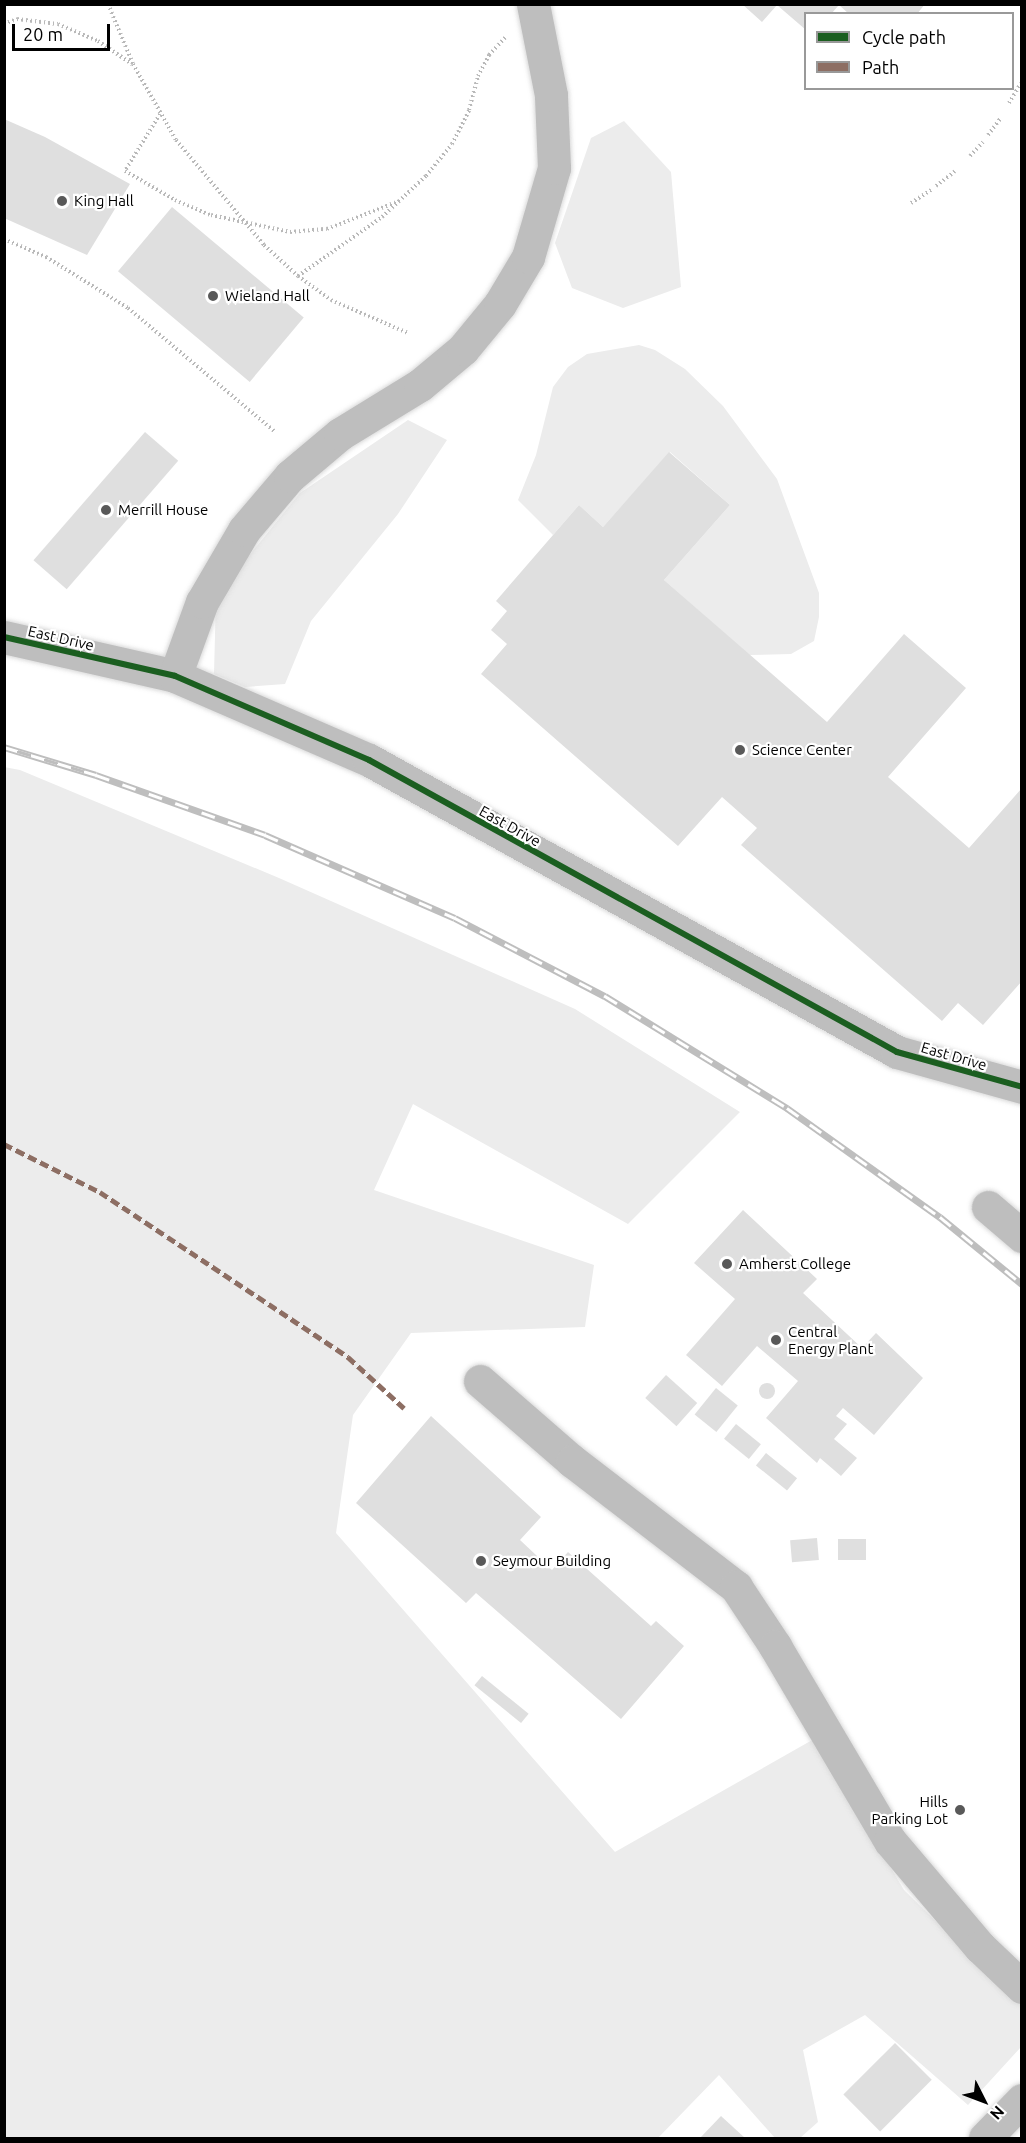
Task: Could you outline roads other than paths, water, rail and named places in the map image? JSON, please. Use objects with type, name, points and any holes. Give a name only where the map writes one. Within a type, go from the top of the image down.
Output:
[{"type":"main road","points":[[175,676],[202,602],[244,530],[290,476],[340,434],[420,385],[463,349],[500,304],[528,256],[554,168],[551,95],[533,4]]},
{"type":"main road","name":"East Drive","points":[[4,637],[175,676],[369,760],[897,1053],[1022,1087]]},
{"type":"main road","points":[[988,1207],[1022,1236]]},
{"type":"main road","points":[[480,1382],[572,1461],[736,1587],[775,1646],[890,1841],[980,1947],[1022,1987]]},
{"type":"main road","points":[[985,2139],[1022,2100]]},
{"type":"railway","points":[[4,747],[96,775],[265,835],[455,918],[605,996],[787,1108],[940,1217],[1022,1284]]},
{"type":"place","name":"King Hall","points":[[62,201]]},
{"type":"place","name":"Wieland Hall","points":[[213,296]]},
{"type":"place","name":"Merrill House","points":[[106,510]]},
{"type":"place","name":"Science Center","points":[[740,750]]},
{"type":"place","name":"Amherst College","points":[[727,1264]]},
{"type":"place","name":"Central Energy Plant","points":[[776,1340]]},
{"type":"place","name":"Seymour Building","points":[[481,1561]]},
{"type":"place","name":"Hills Parking Lot","points":[[960,1810]]}]
